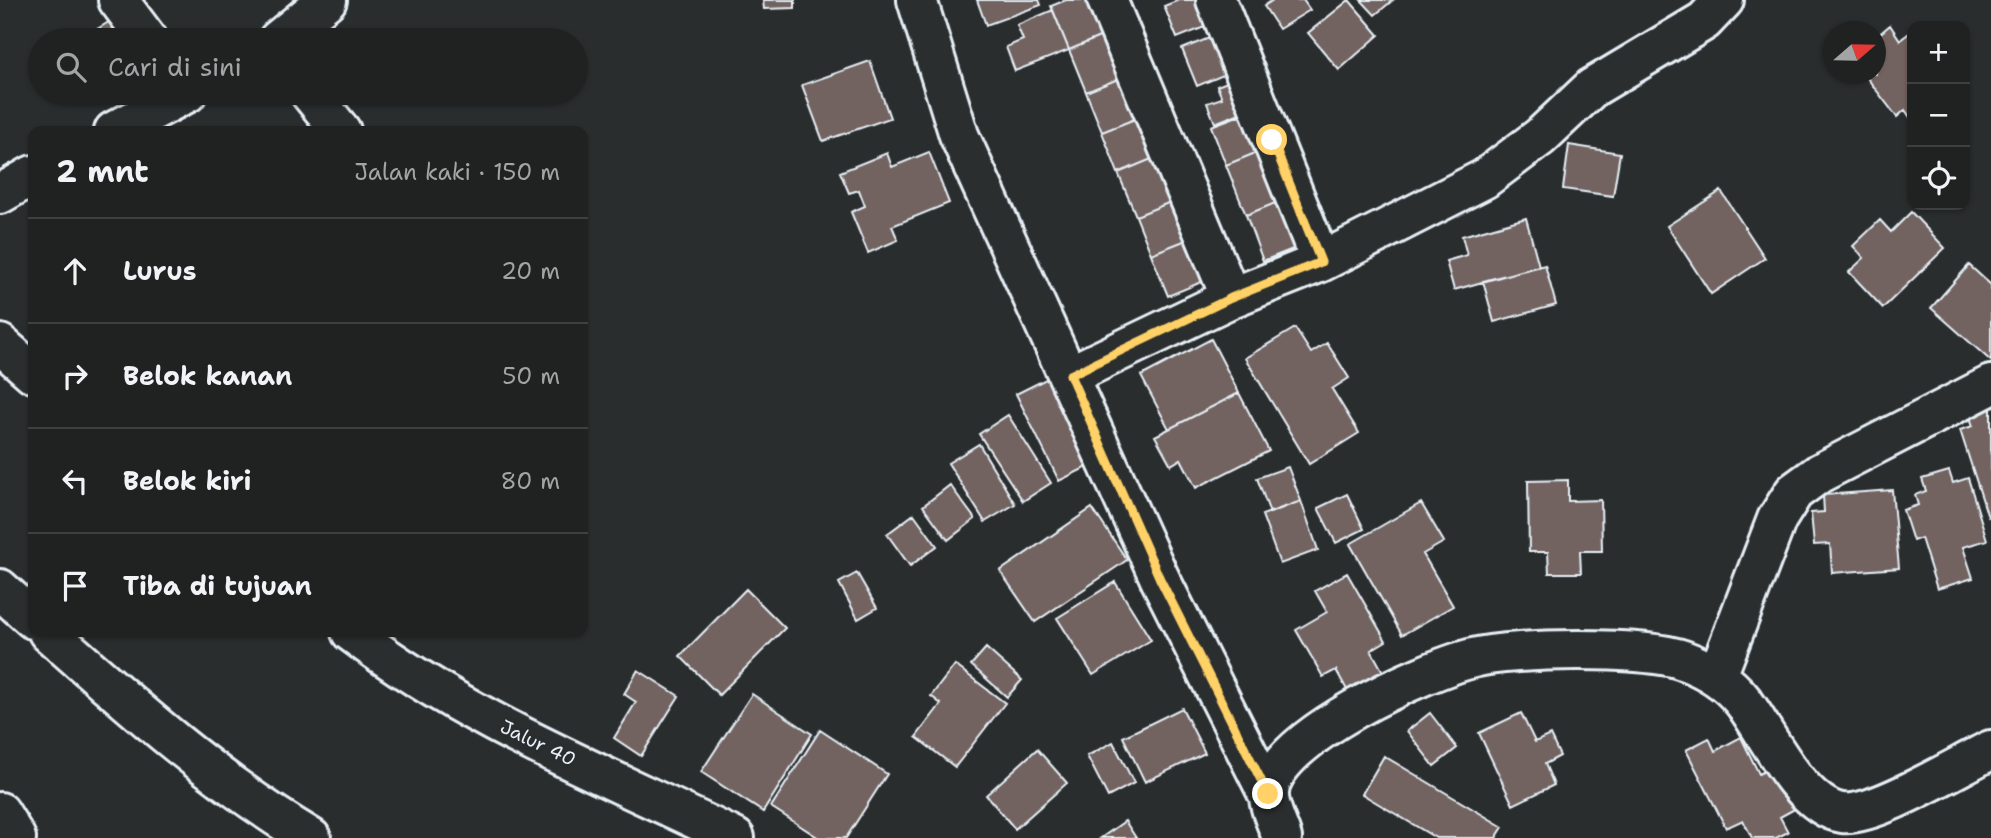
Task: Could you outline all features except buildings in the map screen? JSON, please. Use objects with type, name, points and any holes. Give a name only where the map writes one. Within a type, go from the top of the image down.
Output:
[{"type":"main road","points":[[118,0],[139,28]]},
{"type":"main road","points":[[293,28],[327,0]]},
{"type":"main road","points":[[918,0],[959,135],[1070,375],[1160,579],[1268,794],[1282,838]]},
{"type":"main road","points":[[1107,0],[1231,298]]},
{"type":"main road","points":[[1216,0],[1321,262]]},
{"type":"main road","points":[[1070,375],[1231,298],[1321,262],[1484,179],[1540,137],[1592,88],[1704,21],[1724,0]]},
{"type":"main road","points":[[124,126],[164,105]]},
{"type":"main road","points":[[320,105],[337,126]]},
{"type":"main road","points":[[0,194],[28,178]]},
{"type":"main road","points":[[0,344],[28,369]]},
{"type":"main road","points":[[1717,676],[1777,519],[1794,492],[1809,479],[1991,385]]},
{"type":"main road","points":[[0,589],[28,614]]},
{"type":"main road","points":[[54,637],[115,692],[216,772],[312,838]]},
{"type":"main road","name":"Jalur 40","points":[[358,637],[390,662],[502,726],[735,838]]},
{"type":"main road","points":[[1268,794],[1276,770],[1304,739],[1436,669],[1475,657],[1538,650],[1654,654],[1682,659],[1717,676],[1742,699],[1809,794],[1832,811],[1855,814],[1880,806],[1991,750]]},
{"type":"main road","points":[[0,812],[16,838]]},
{"type":"route","points":[[1268,794],[1160,579],[1070,375],[1231,298],[1321,262],[1272,140]]}]
